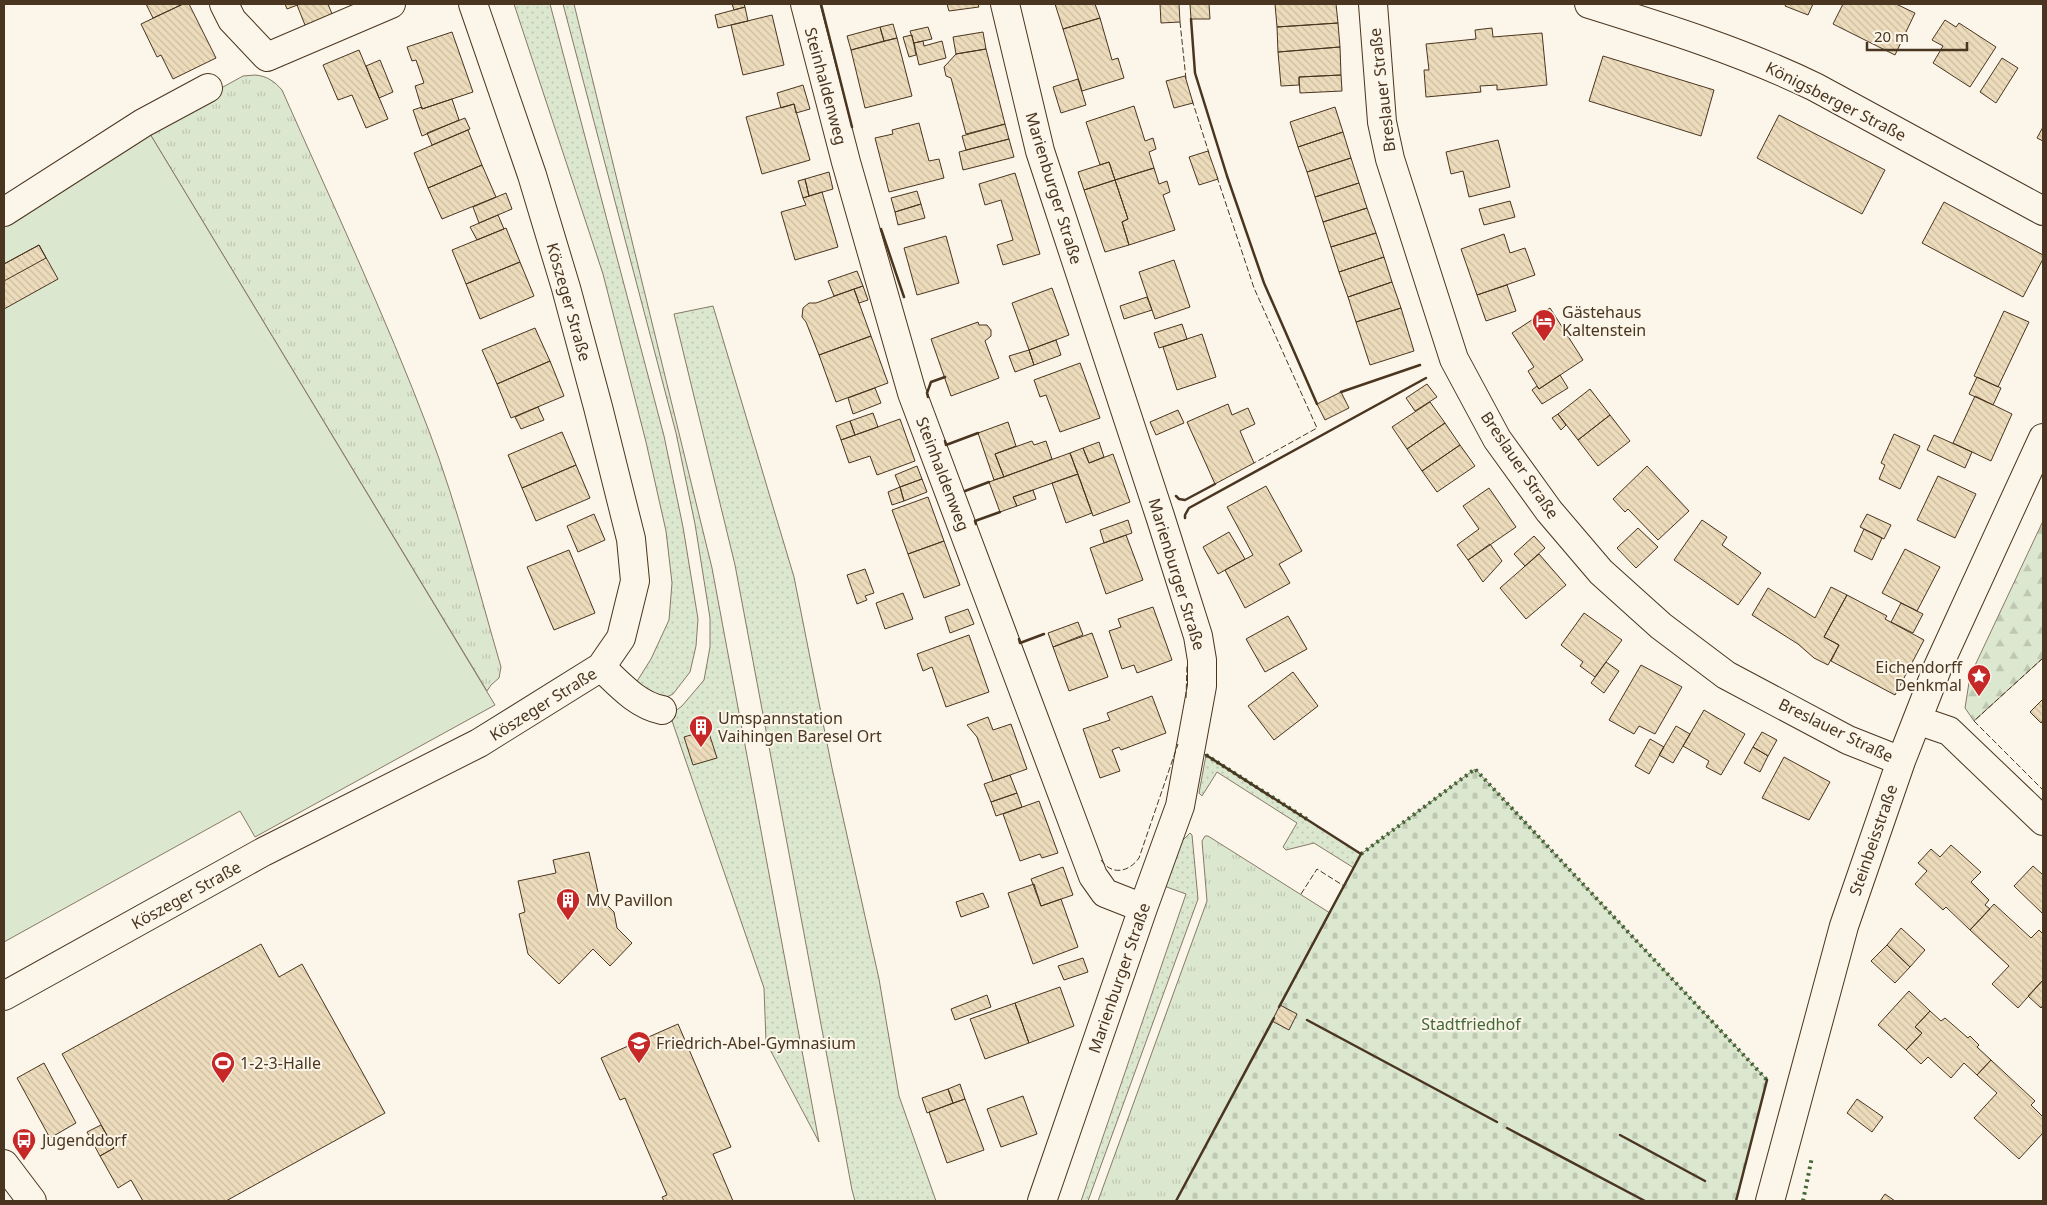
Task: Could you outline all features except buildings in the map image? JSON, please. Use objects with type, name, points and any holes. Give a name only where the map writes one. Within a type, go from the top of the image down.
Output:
[{"type":"street","points":[[224,4],[232,20],[267,57],[391,4]]},
{"type":"street","name":"Köszeger Straße","points":[[4,996],[70,969],[263,852],[479,743],[601,667],[621,638],[635,581],[632,539],[566,288],[532,175],[473,4]]},
{"type":"street","name":"Steinhaldenweg","points":[[805,4],[846,162],[912,393],[1093,876],[1105,893],[1143,908]]},
{"type":"street","name":"Marienburger Straße","points":[[1005,4],[1040,151],[1163,525],[1198,636],[1202,660],[1202,686],[1180,806],[1042,1201]]},
{"type":"street","name":"Breslauer Straße","points":[[1373,4],[1382,122],[1390,160],[1454,359],[1497,439],[1549,511],[1600,572],[1661,626],[1726,676],[1848,740],[1901,761]]},
{"type":"street","name":"Königsberger Straße","points":[[1589,4],[1734,52],[1778,69],[1815,87],[2043,212]]},
{"type":"street","points":[[4,212],[144,123],[208,88]]},
{"type":"street","name":"Steinbeisstraße","points":[[1770,1201],[1844,926],[1901,761],[1937,668],[2043,438]]},
{"type":"street","points":[[601,667],[628,692],[650,708],[662,710]]},
{"type":"street","points":[[1917,720],[1949,731],[2043,821]]},
{"type":"street","points":[[4,1164],[32,1201]]},
{"type":"green space","points":[[514,4],[550,4],[664,436],[683,527],[698,619],[696,646],[690,672],[673,694],[661,700],[634,686],[651,659],[669,620],[672,583],[666,531],[646,442],[603,274]]},
{"type":"green space","points":[[563,4],[574,4],[712,568],[819,1142],[766,1042],[764,988],[670,715],[682,706],[704,680],[710,647],[710,618],[695,524],[676,433]]},
{"type":"green space","points":[[243,76],[263,76],[282,90],[376,302],[429,431],[458,519],[501,667],[499,678],[487,691],[147,129]]},
{"type":"green space","points":[[147,129],[495,705],[255,837],[240,811],[4,942],[4,222]]},
{"type":"green space","points":[[713,306],[794,577],[832,768],[879,979],[899,1096],[936,1201],[855,1201],[852,1190],[735,565],[674,314]]},
{"type":"green space","points":[[2043,521],[2043,658],[1974,721],[1965,708],[1970,676]]},
{"type":"green space","points":[[1206,755],[1361,854],[1354,868],[1314,843],[1286,850],[1283,847],[1297,823],[1217,772],[1202,796],[1199,793]]},
{"type":"green space","name":"Stadtfriedhof","points":[[1475,769],[1767,1080],[1736,1201],[1176,1201],[1361,854]]},
{"type":"green space","points":[[1190,833],[1192,835],[1198,899],[1088,1201],[1081,1201],[1186,894],[1164,886],[1180,843]]},
{"type":"green space","points":[[1205,836],[1208,836],[1330,913],[1176,1201],[1098,1201],[1207,901],[1202,841]]},
{"type":"hedge","points":[[1206,755],[1310,821]]},
{"type":"hedge","points":[[1361,854],[1475,769],[1767,1080]]},
{"type":"hedge","points":[[1803,1201],[1812,1157]]},
{"type":"fence","points":[[1180,22],[1186,79]]},
{"type":"fence","points":[[1192,100],[1209,153]]},
{"type":"fence","points":[[1217,177],[1254,288],[1317,428],[1254,463]]},
{"type":"fence","points":[[2043,658],[1974,721],[2043,790]]},
{"type":"fence","points":[[1186,698],[1187,665]]},
{"type":"fence","points":[[1101,860],[1110,868],[1120,870],[1135,863],[1139,858],[1178,744]]},
{"type":"fence","points":[[1310,821],[1361,854]]},
{"type":"fence","points":[[1301,894],[1317,869],[1344,886]]},
{"type":"wall","points":[[821,4],[852,127]]},
{"type":"wall","points":[[1191,19],[1195,73],[1227,176],[1264,283],[1317,404]]},
{"type":"wall","points":[[881,229],[904,297]]},
{"type":"wall","points":[[1341,392],[1420,365]]},
{"type":"wall","points":[[928,397],[927,393],[931,382],[945,377]]},
{"type":"wall","points":[[1185,518],[1189,508],[1426,378]]},
{"type":"wall","points":[[945,441],[946,445],[978,433]]},
{"type":"wall","points":[[965,491],[989,482]]},
{"type":"wall","points":[[1176,496],[1179,499],[1185,500],[1215,484]]},
{"type":"wall","points":[[976,524],[975,521],[1000,512]]},
{"type":"wall","points":[[1019,639],[1020,643],[1044,634]]},
{"type":"wall","points":[[1206,755],[1361,854],[1279,1007]]},
{"type":"wall","points":[[1176,1201],[1274,1018]]},
{"type":"wall","points":[[1307,1020],[1497,1122]]},
{"type":"wall","points":[[1736,1201],[1767,1080]]},
{"type":"wall","points":[[1507,1128],[1645,1201]]},
{"type":"wall","points":[[1620,1135],[1705,1181]]},
{"type":"place","name":"Gästehaus Kaltenstein","points":[[1544,342]]},
{"type":"place","name":"Eichendorff Denkmal","points":[[1979,697]]},
{"type":"place","name":"Umspannstation Vaihingen Baresel Ort","points":[[701,748]]},
{"type":"place","name":"MV Pavillon","points":[[568,921]]},
{"type":"place","name":"Friedrich-Abel-Gymnasium","points":[[639,1064]]},
{"type":"place","name":"1-2-3-Halle","points":[[223,1084]]},
{"type":"place","name":"Jugenddorf","points":[[24,1161]]}]
